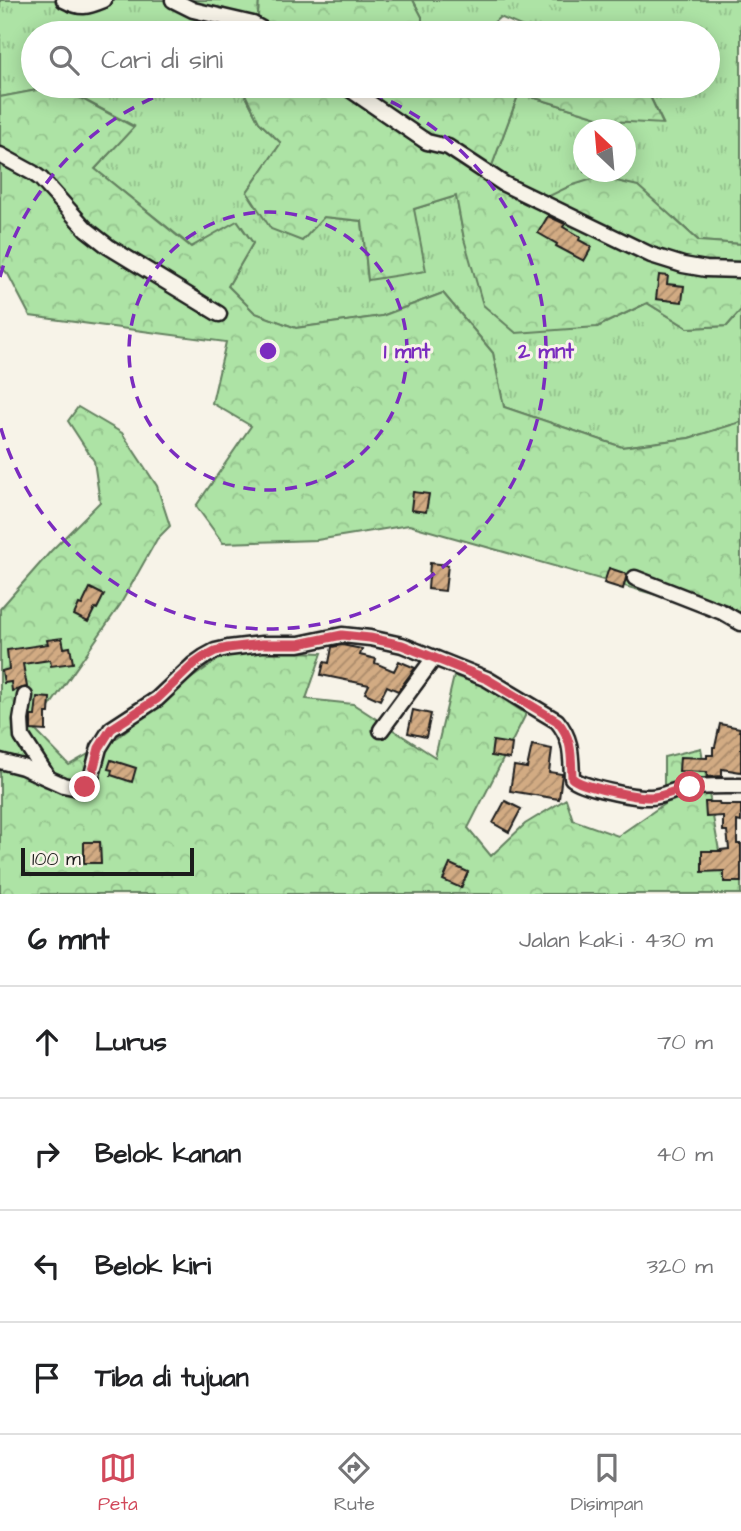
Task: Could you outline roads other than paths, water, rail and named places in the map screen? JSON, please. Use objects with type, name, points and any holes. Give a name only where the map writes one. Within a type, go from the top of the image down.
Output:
[{"type":"street","points":[[64,0],[85,7],[104,0]]},
{"type":"street","points":[[173,0],[193,9],[241,21]]},
{"type":"street","points":[[363,98],[427,142],[448,147],[503,184],[651,255],[706,269],[741,270]]},
{"type":"street","points":[[0,155],[33,173],[86,229],[109,247],[219,314]]},
{"type":"street","points":[[635,578],[722,612],[741,623]]},
{"type":"street","points":[[0,761],[23,767],[50,780],[78,788],[85,787],[90,782],[99,748],[111,729],[157,699],[194,664],[215,651],[262,644],[299,644],[342,635],[402,645],[487,679],[557,721],[569,740],[572,778],[577,782],[646,797],[657,797],[690,787],[741,786]]},
{"type":"street","points":[[381,730],[434,658]]},
{"type":"street","points":[[25,696],[21,720],[22,737],[50,780]]}]
